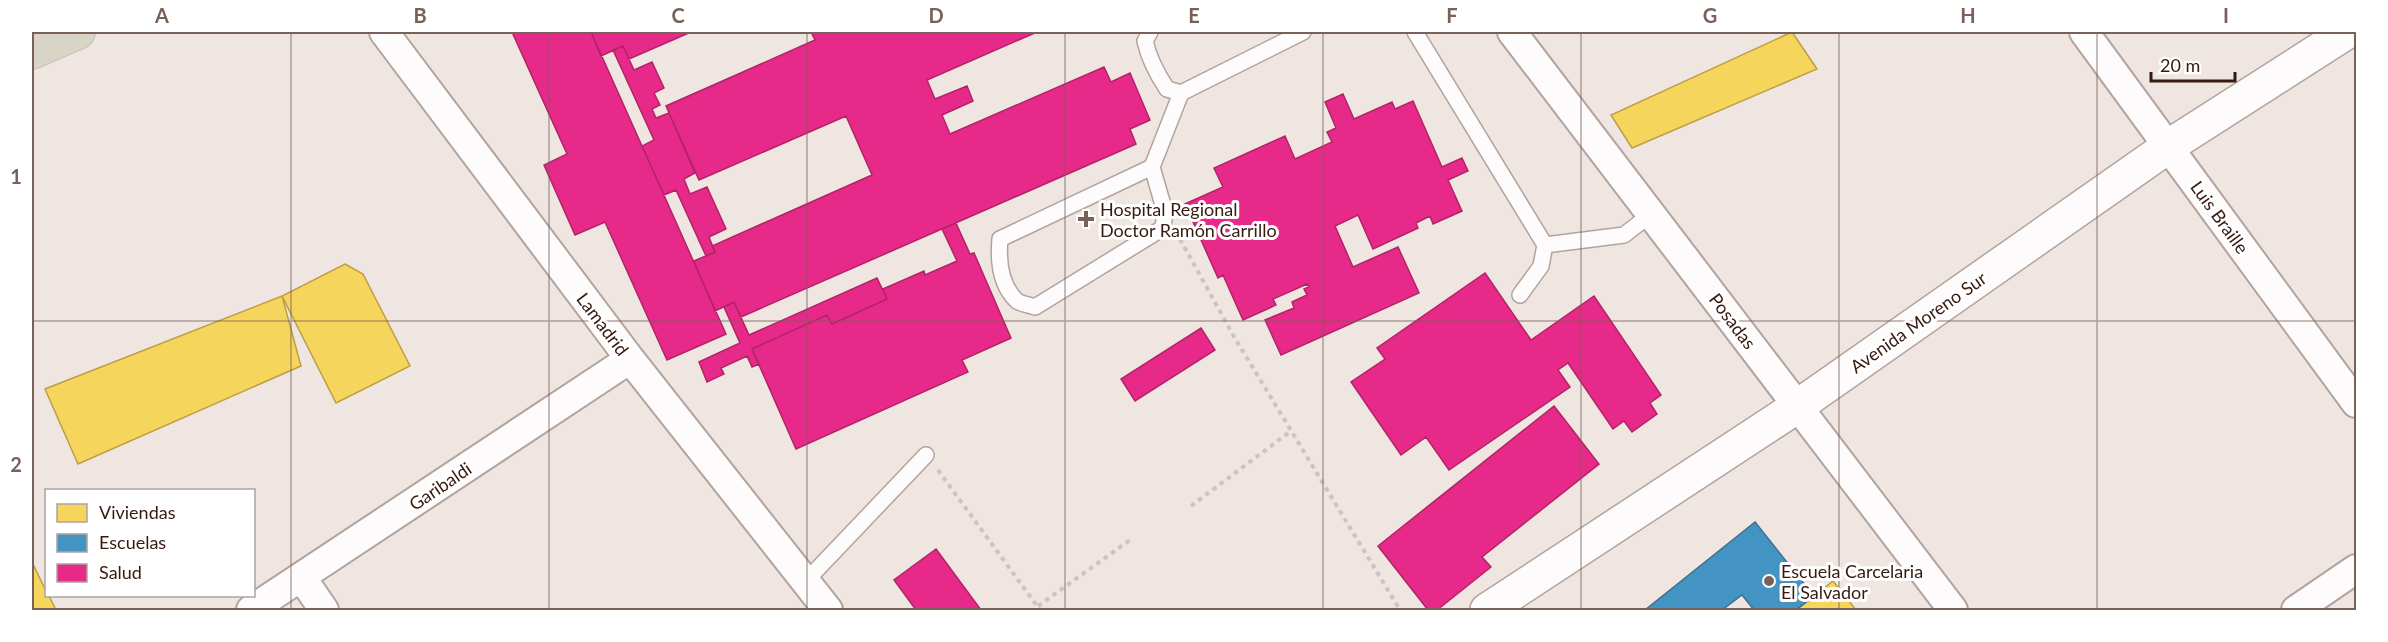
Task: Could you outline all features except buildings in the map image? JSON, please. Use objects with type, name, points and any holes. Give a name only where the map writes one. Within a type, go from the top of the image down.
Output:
[{"type":"highway","points":[[32,52],[78,32]]},
{"type":"street","name":"Lamadrid","points":[[384,32],[630,359],[828,610]]},
{"type":"street","name":"Posadas","points":[[1512,32],[1953,610]]},
{"type":"street","name":"Luis Braille","points":[[2084,32],[2356,403]]},
{"type":"street","name":"Avenida Moreno Sur","points":[[1487,610],[1798,406],[2169,146],[2346,32]]},
{"type":"street","name":"Garibaldi","points":[[251,610],[630,359]]},
{"type":"street","points":[[2296,610],[2356,569]]},
{"type":"street","points":[[302,578],[324,610]]},
{"type":"lane","points":[[1150,32],[1145,41],[1157,73],[1167,89],[1181,93]]},
{"type":"lane","points":[[1152,167],[1000,239],[998,259],[1004,280],[1018,301],[1035,307],[1163,228],[1165,212],[1152,167],[1181,93],[1303,32]]},
{"type":"lane","points":[[1415,32],[1545,246],[1541,266],[1520,295]]},
{"type":"lane","points":[[1545,246],[1624,235],[1652,214]]},
{"type":"lane","points":[[806,581],[926,455]]},
{"type":"path","points":[[1165,212],[1233,335],[1400,610]]},
{"type":"path","points":[[1191,506],[1291,431]]},
{"type":"path","points":[[926,455],[1039,609],[1130,540]]},
{"type":"place","name":"Hospital Regional Doctor Ramón Carrillo","points":[[1086,219]]},
{"type":"place","name":"Escuela Carcelaria El Salvador","points":[[1769,581]]}]
